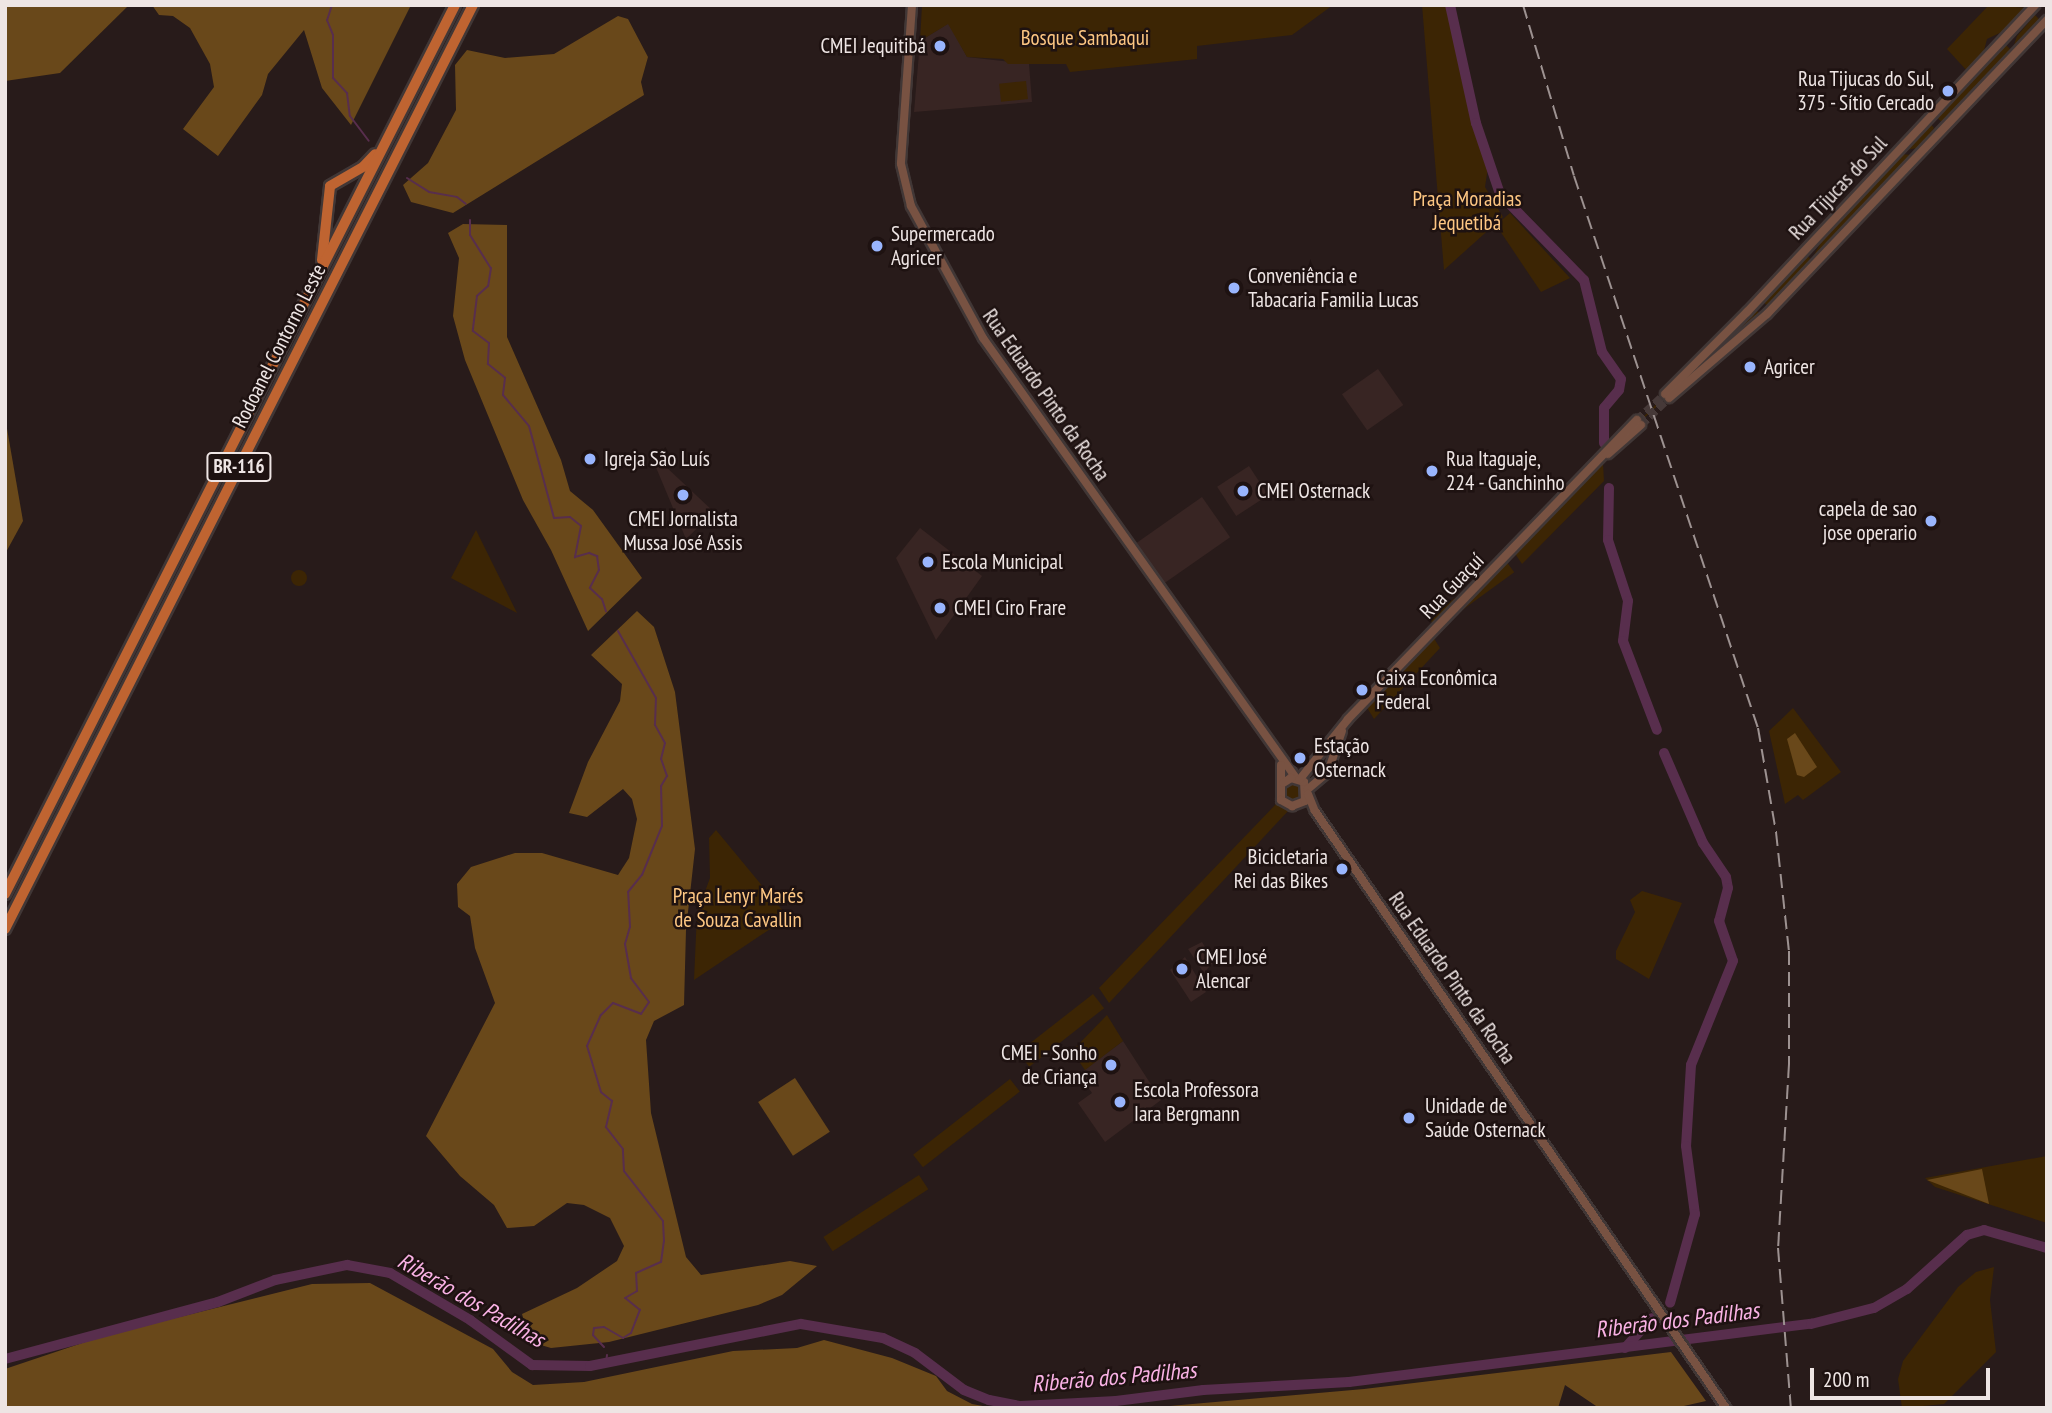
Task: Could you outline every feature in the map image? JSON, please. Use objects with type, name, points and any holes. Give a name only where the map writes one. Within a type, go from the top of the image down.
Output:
[{"type":"highway","name":"Rodoanel Contorno Leste","points":[[5,894],[456,5]]},
{"type":"highway","name":"Rodoanel Contorno Leste","points":[[5,929],[473,5]]},
{"type":"highway","points":[[318,275],[330,186],[369,163],[394,126]]},
{"type":"main road","name":"Rua Eduardo Pinto da Rocha","points":[[912,5],[901,164],[911,206],[983,338],[1282,764],[1298,779]]},
{"type":"main road","name":"Rua Tijucas do Sul","points":[[2035,5],[1667,396],[1767,314],[2047,20]]},
{"type":"main road","points":[[2009,33],[2008,44],[2022,46]]},
{"type":"main road","points":[[1925,120],[1936,122],[1938,133]]},
{"type":"main road","points":[[1810,245],[1812,257],[1822,258]]},
{"type":"main road","name":"Rua Guaçuí","points":[[1298,779],[1324,753],[1345,722],[1584,474],[1639,423]]},
{"type":"main road","name":"Rua Guaçuí","points":[[1328,772],[1345,722]]},
{"type":"main road","points":[[1299,805],[1308,791],[1328,772],[1330,760],[1324,753]]},
{"type":"main road","name":"Rua Eduardo Pinto da Rocha","points":[[1282,764],[1283,783]]},
{"type":"main road","points":[[1282,764],[1305,770]]},
{"type":"main road","points":[[1308,791],[1298,779],[1283,783],[1281,800],[1315,811]]},
{"type":"main road","name":"Rua Eduardo Pinto da Rocha","points":[[1308,791],[1315,811],[1677,1333],[1726,1408]]},
{"type":"shaded area","points":[[5,5],[129,5],[60,73],[5,81]]},
{"type":"shaded area","points":[[152,5],[411,5],[351,125],[322,88],[304,30],[268,74],[262,95],[218,156],[183,129],[214,87],[210,64],[190,28],[173,16],[159,15]]},
{"type":"shaded area","points":[[618,16],[628,19],[648,57],[641,82],[644,95],[453,213],[411,202],[403,185],[428,163],[456,110],[455,65],[467,50],[505,58],[554,54]]},
{"type":"shaded area","points":[[949,23],[967,57],[1029,64],[1032,102],[914,112],[920,41]]},
{"type":"shaded area","points":[[463,224],[507,225],[507,337],[561,460],[570,491],[593,510],[642,578],[588,631],[551,550],[523,500],[465,360],[453,316],[459,258],[448,233]]},
{"type":"shaded area","points":[[1378,369],[1403,405],[1367,430],[1342,394]]},
{"type":"shaded area","points":[[5,417],[23,521],[5,554]]},
{"type":"shaded area","name":"CMEI Jornalista Mussa José Assis","points":[[663,464],[714,512],[686,539],[655,465]]},
{"type":"shaded area","name":"CMEI Osternack","points":[[1249,466],[1268,495],[1236,516],[1217,487]]},
{"type":"shaded area","points":[[1202,497],[1230,537],[1165,583],[1136,543]]},
{"type":"shaded area","name":"CMEI Ciro Frare","points":[[920,528],[982,576],[936,640],[896,558]]},
{"type":"shaded area","points":[[637,611],[654,627],[675,692],[695,849],[686,930],[684,1005],[654,1021],[646,1040],[651,1113],[686,1257],[701,1275],[790,1261],[817,1266],[782,1295],[758,1305],[609,1342],[551,1348],[534,1343],[528,1335],[522,1314],[577,1288],[617,1261],[624,1246],[610,1218],[584,1205],[567,1203],[534,1226],[507,1228],[494,1205],[460,1176],[426,1136],[495,1003],[475,948],[470,916],[458,907],[457,884],[471,867],[515,853],[542,853],[618,875],[629,858],[637,819],[632,799],[623,789],[587,817],[569,813],[588,762],[620,701],[622,684],[591,655]]},
{"type":"shaded area","points":[[1795,733],[1817,767],[1804,777],[1797,775],[1787,739]]},
{"type":"shaded area","points":[[1202,942],[1214,961],[1204,973],[1188,949]]},
{"type":"shaded area","points":[[1185,957],[1206,992],[1191,1002],[1170,970]]},
{"type":"shaded area","name":"Escola Professora Iara Bergmann","points":[[1123,1041],[1161,1100],[1105,1142],[1078,1103],[1092,1093],[1079,1074]]},
{"type":"shaded area","points":[[795,1078],[830,1132],[793,1156],[758,1102]]},
{"type":"shaded area","points":[[1982,1169],[1989,1204],[1927,1180]]},
{"type":"shaded area","points":[[370,1283],[493,1349],[512,1372],[533,1385],[584,1382],[733,1351],[797,1348],[824,1340],[892,1358],[936,1376],[947,1391],[972,1404],[994,1408],[5,1408],[5,1369],[103,1336],[312,1284]]},
{"type":"shaded area","points":[[1671,1352],[1706,1401],[1675,1408],[1599,1408],[1565,1385],[1558,1408],[1147,1408],[1364,1389]]},
{"type":"green space","name":"Bosque Sambaqui","points":[[922,5],[1333,5],[1292,35],[1197,46],[1197,59],[1070,72],[1066,64],[1008,64],[1003,59],[967,57],[948,24],[920,41]]},
{"type":"green space","name":"Praça Moradias Jequetibá","points":[[1422,5],[1447,5],[1472,122],[1488,167],[1485,187],[1503,217],[1444,270]]},
{"type":"green space","points":[[1989,5],[2029,8],[2010,28],[1987,39],[1982,58],[1968,72],[1947,49]]},
{"type":"green space","points":[[2035,15],[2042,22],[2014,45],[2017,36]]},
{"type":"green space","points":[[2005,44],[2013,52],[1942,122],[1934,115]]},
{"type":"green space","points":[[1026,81],[1028,99],[1001,102],[999,84]]},
{"type":"green space","points":[[1930,123],[1934,128],[1921,147],[1907,150]]},
{"type":"green space","points":[[1899,154],[1913,155],[1820,255],[1814,255],[1827,231]]},
{"type":"green space","points":[[1510,213],[1570,278],[1541,292],[1496,225]]},
{"type":"green space","points":[[1806,254],[1813,262],[1770,306],[1765,304],[1764,300]]},
{"type":"green space","points":[[1755,309],[1760,314],[1614,445]]},
{"type":"green space","points":[[1603,464],[1604,481],[1522,564],[1514,552]]},
{"type":"green space","points":[[476,530],[517,613],[451,578]]},
{"type":"green space","points":[[1506,561],[1514,572],[1437,629],[1428,617]]},
{"type":"green space","points":[[299,570],[305,572],[305,584],[299,586],[293,584],[291,578],[293,572]]},
{"type":"green space","points":[[1433,637],[1440,648],[1374,719],[1366,706]]},
{"type":"green space","points":[[1793,708],[1841,772],[1803,800],[1798,795],[1785,804],[1769,731]]},
{"type":"green space","points":[[1288,782],[1299,782],[1306,791],[1298,804],[1283,799],[1282,788]]},
{"type":"green space","points":[[1278,802],[1289,810],[1109,1003],[1099,988]]},
{"type":"green space","name":"Praça Lenyr Marés de Souza Cavallin","points":[[716,830],[788,917],[694,980],[697,913],[710,878],[709,838]]},
{"type":"green space","points":[[1642,891],[1682,903],[1649,979],[1616,959],[1616,951],[1635,912],[1630,900]]},
{"type":"green space","points":[[1093,994],[1104,1008],[1029,1067],[1018,1052]]},
{"type":"green space","points":[[1107,1015],[1123,1041],[1085,1070],[1072,1051]]},
{"type":"green space","points":[[1010,1079],[1020,1092],[923,1167],[913,1155]]},
{"type":"green space","points":[[2047,1156],[2047,1223],[1935,1187],[1925,1178]]},
{"type":"green space","points":[[919,1175],[928,1189],[833,1251],[823,1237]]},
{"type":"green space","points":[[1994,1267],[1990,1300],[1996,1352],[1944,1404],[1902,1408],[1898,1379],[1903,1361],[1958,1287],[1976,1272]]},
{"type":"waterway","points":[[332,5],[327,20],[333,35],[333,78],[347,93],[350,116],[369,141]]},
{"type":"waterway","points":[[1450,5],[1476,123],[1500,194],[1584,280],[1602,352],[1621,379],[1619,390],[1604,408],[1604,443]]},
{"type":"waterway","points":[[407,178],[429,192],[457,197],[466,204]]},
{"type":"waterway","points":[[470,220],[470,235],[491,268],[488,286],[477,296],[473,331],[489,343],[488,364],[505,378],[503,395],[529,426],[554,518],[570,517],[581,526],[575,557],[589,553],[597,556],[599,570],[590,588],[602,599],[606,611]]},
{"type":"waterway","points":[[1609,488],[1608,540],[1628,601],[1623,641],[1657,730]]},
{"type":"waterway","points":[[604,1347],[593,1335],[594,1328],[604,1327],[623,1338],[631,1333],[640,1310],[625,1298],[637,1291],[636,1273],[661,1262],[664,1241],[663,1221],[624,1171],[623,1149],[606,1127],[612,1101],[601,1092],[587,1046],[601,1015],[613,1003],[641,1014],[649,1002],[631,978],[625,944],[630,927],[628,892],[642,875],[662,826],[661,786],[667,776],[661,759],[665,743],[655,725],[656,698],[618,631]]},
{"type":"waterway","points":[[1664,753],[1703,843],[1726,877],[1728,888],[1719,921],[1733,961],[1691,1065],[1686,1146],[1695,1214],[1670,1303]]},
{"type":"waterway","name":"Riberão dos Padilhas","points":[[5,1359],[218,1302],[275,1280],[347,1265],[390,1273],[470,1320],[532,1365],[590,1366],[801,1324],[883,1338],[915,1353],[964,1390],[989,1400],[1021,1406],[1116,1401],[1203,1390],[1349,1382],[1811,1324],[1874,1308],[1907,1289],[1967,1235],[1984,1230],[2047,1248]]},
{"type":"waterway","points":[[1625,1348],[1652,1318]]},
{"type":"waterway","name":"Riberão dos Padilhas","points":[[606,1363],[607,1355]]},
{"type":"tunnel","points":[[1637,420],[1665,394]]},
{"type":"tunnel","points":[[1641,425],[1669,398]]},
{"type":"railway","points":[[1523,5],[1574,176],[1758,728],[1776,832],[1789,951],[1789,1064],[1778,1248],[1791,1408]]},
{"type":"place","name":"CMEI Jequitibá","points":[[940,46]]},
{"type":"place","name":"Rua Tijucas do Sul, 375 - Sítio Cercado","points":[[1948,91]]},
{"type":"place","name":"Supermercado Agricer","points":[[877,246]]},
{"type":"place","name":"Conveniência e Tabacaria Familia Lucas","points":[[1234,288]]},
{"type":"place","name":"Agricer","points":[[1750,367]]},
{"type":"place","name":"Igreja São Luís","points":[[590,459]]},
{"type":"place","name":"Rua Itaguaje, 224 - Ganchinho","points":[[1432,471]]},
{"type":"place","name":"CMEI Osternack","points":[[1243,491]]},
{"type":"place","name":"CMEI Jornalista Mussa José Assis","points":[[683,495]]},
{"type":"place","name":"capela de sao jose operario","points":[[1931,521]]},
{"type":"place","name":"Escola Municipal","points":[[928,562]]},
{"type":"place","name":"CMEI Ciro Frare","points":[[940,608]]},
{"type":"place","name":"Caixa Econômica Federal","points":[[1362,690]]},
{"type":"place","name":"Estação Osternack","points":[[1300,758]]},
{"type":"place","name":"Bicicletaria Rei das Bikes","points":[[1342,869]]},
{"type":"place","name":"CMEI José Alencar","points":[[1182,969]]},
{"type":"place","name":"CMEI - Sonho de Criança","points":[[1111,1065]]},
{"type":"place","name":"Escola Professora Iara Bergmann","points":[[1120,1102]]},
{"type":"place","name":"Unidade de Saúde Osternack","points":[[1409,1118]]}]
